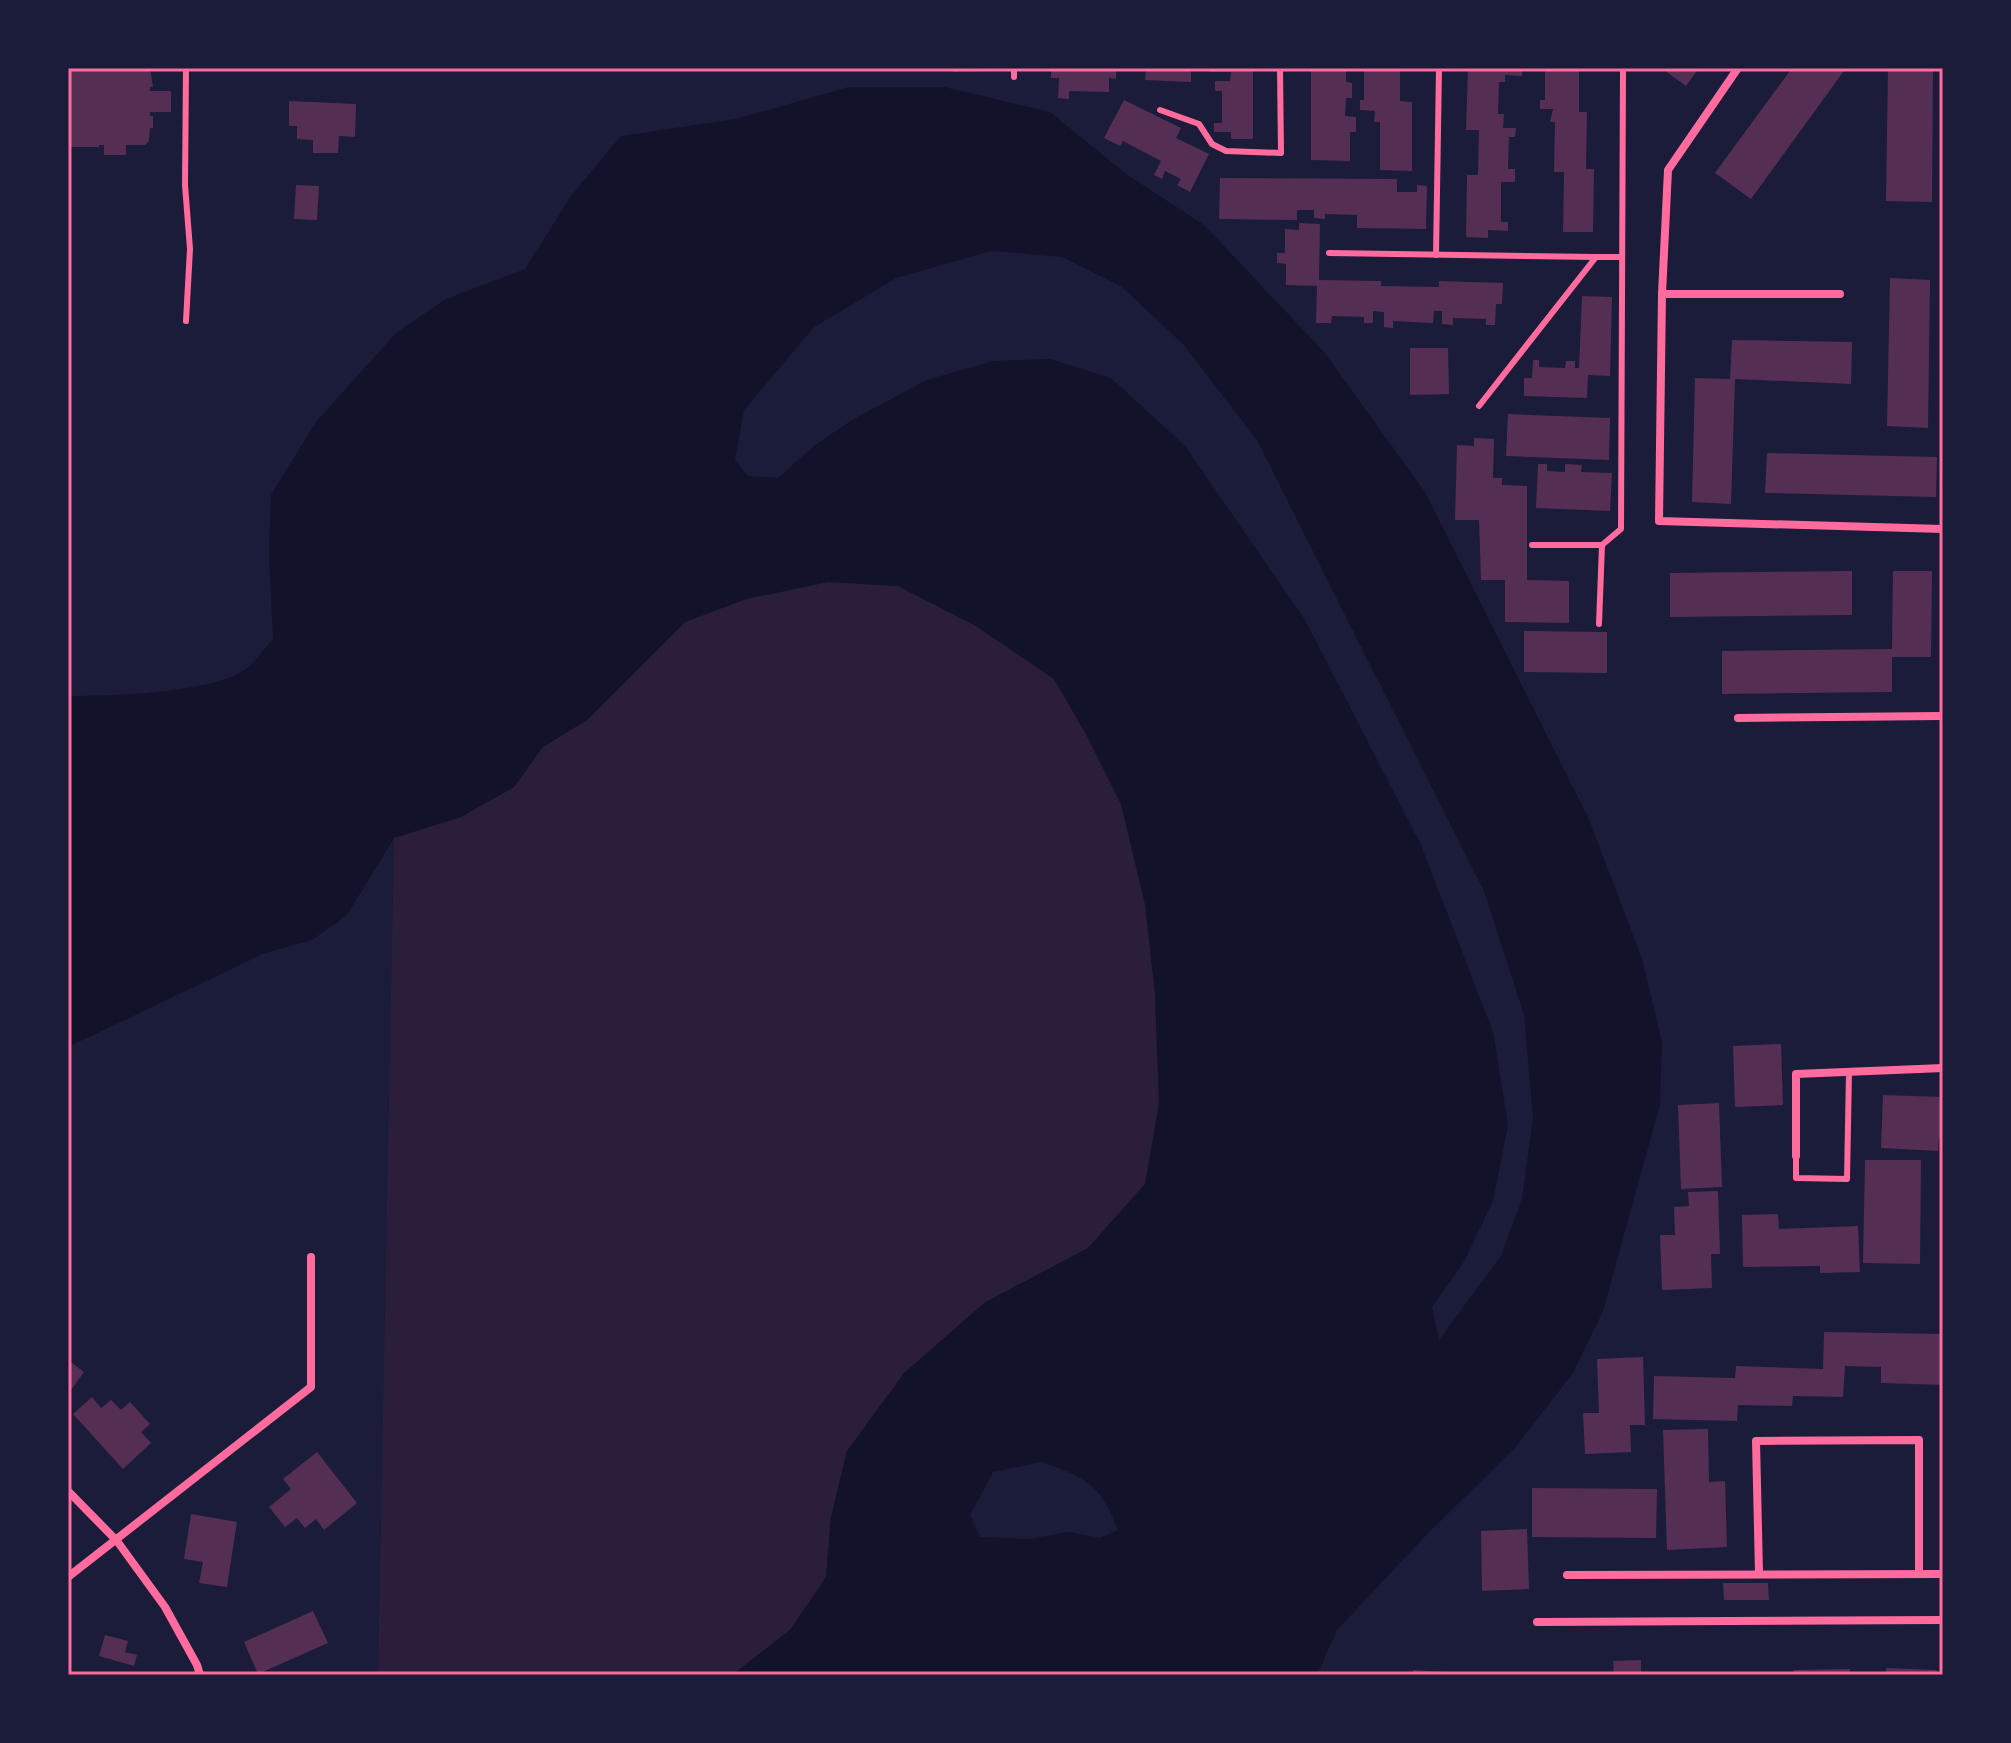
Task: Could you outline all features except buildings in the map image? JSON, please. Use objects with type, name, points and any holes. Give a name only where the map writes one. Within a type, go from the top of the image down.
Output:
[{"type":"street","points":[[1738,68],[1668,170],[1662,294],[1659,521],[1943,529]]},
{"type":"street","points":[[1662,294],[1840,294]]},
{"type":"street","points":[[1738,718],[1943,716]]},
{"type":"street","points":[[1796,1156],[1796,1074],[1943,1068]]},
{"type":"street","points":[[68,1577],[311,1387],[311,1257]]},
{"type":"street","points":[[1759,1573],[1756,1441],[1919,1440],[1919,1574]]},
{"type":"street","points":[[68,1491],[117,1541],[165,1607],[200,1675]]},
{"type":"street","points":[[1567,1575],[1943,1574]]},
{"type":"street","points":[[1537,1622],[1943,1620]]},
{"type":"lane","points":[[186,68],[185,185],[190,249],[186,321]]},
{"type":"lane","points":[[1014,68],[1014,77]]},
{"type":"lane","points":[[1160,110],[1199,124],[1212,144],[1226,151],[1281,153],[1280,68]]},
{"type":"lane","points":[[1436,255],[1439,68]]},
{"type":"lane","points":[[1532,545],[1602,545],[1621,529],[1623,68]]},
{"type":"lane","points":[[1329,253],[1620,257]]},
{"type":"lane","points":[[1479,406],[1596,257]]},
{"type":"lane","points":[[1599,624],[1602,545]]},
{"type":"lane","points":[[1796,1156],[1796,1178],[1847,1179],[1849,1072]]},
{"type":"shaded area","points":[[849,87],[944,87],[1050,112],[1126,174],[1204,225],[1324,352],[1425,492],[1588,817],[1642,959],[1662,1042],[1660,1104],[1603,1311],[1573,1373],[1514,1449],[1429,1532],[1337,1630],[1317,1675],[732,1675],[790,1630],[826,1577],[831,1517],[847,1451],[904,1373],[984,1303],[1088,1248],[1145,1184],[1159,1104],[1155,993],[1145,904],[1121,804],[1086,734],[1054,679],[976,626],[898,586],[828,582],[746,599],[685,622],[587,720],[543,747],[514,787],[461,817],[394,838],[347,915],[312,940],[265,953],[68,1047],[68,696],[135,694],[188,688],[212,683],[247,668],[273,639],[269,554],[271,495],[316,422],[396,333],[446,299],[525,269],[571,196],[621,136],[736,119]],"holes":[[[991,251],[1062,257],[1121,286],[1183,344],[1257,440],[1484,891],[1524,1015],[1533,1118],[1522,1199],[1501,1256],[1439,1340],[1432,1307],[1463,1263],[1493,1201],[1508,1125],[1493,1032],[1421,845],[1305,620],[1185,446],[1111,378],[1050,359],[993,361],[927,380],[852,420],[814,446],[778,478],[748,476],[735,460],[744,410],[814,327],[896,278]],[[1041,1462],[1090,1484],[1105,1502],[1118,1530],[1100,1538],[1069,1532],[1029,1539],[980,1537],[970,1515],[993,1472]]]},
{"type":"shaded area","points":[[828,582],[898,586],[976,626],[1054,679],[1086,734],[1121,804],[1145,904],[1155,993],[1159,1104],[1145,1184],[1088,1248],[984,1303],[847,1451],[831,1517],[826,1577],[790,1630],[732,1675],[378,1675],[394,838],[461,817],[514,787],[542,747],[587,720],[685,622],[746,599]]}]
